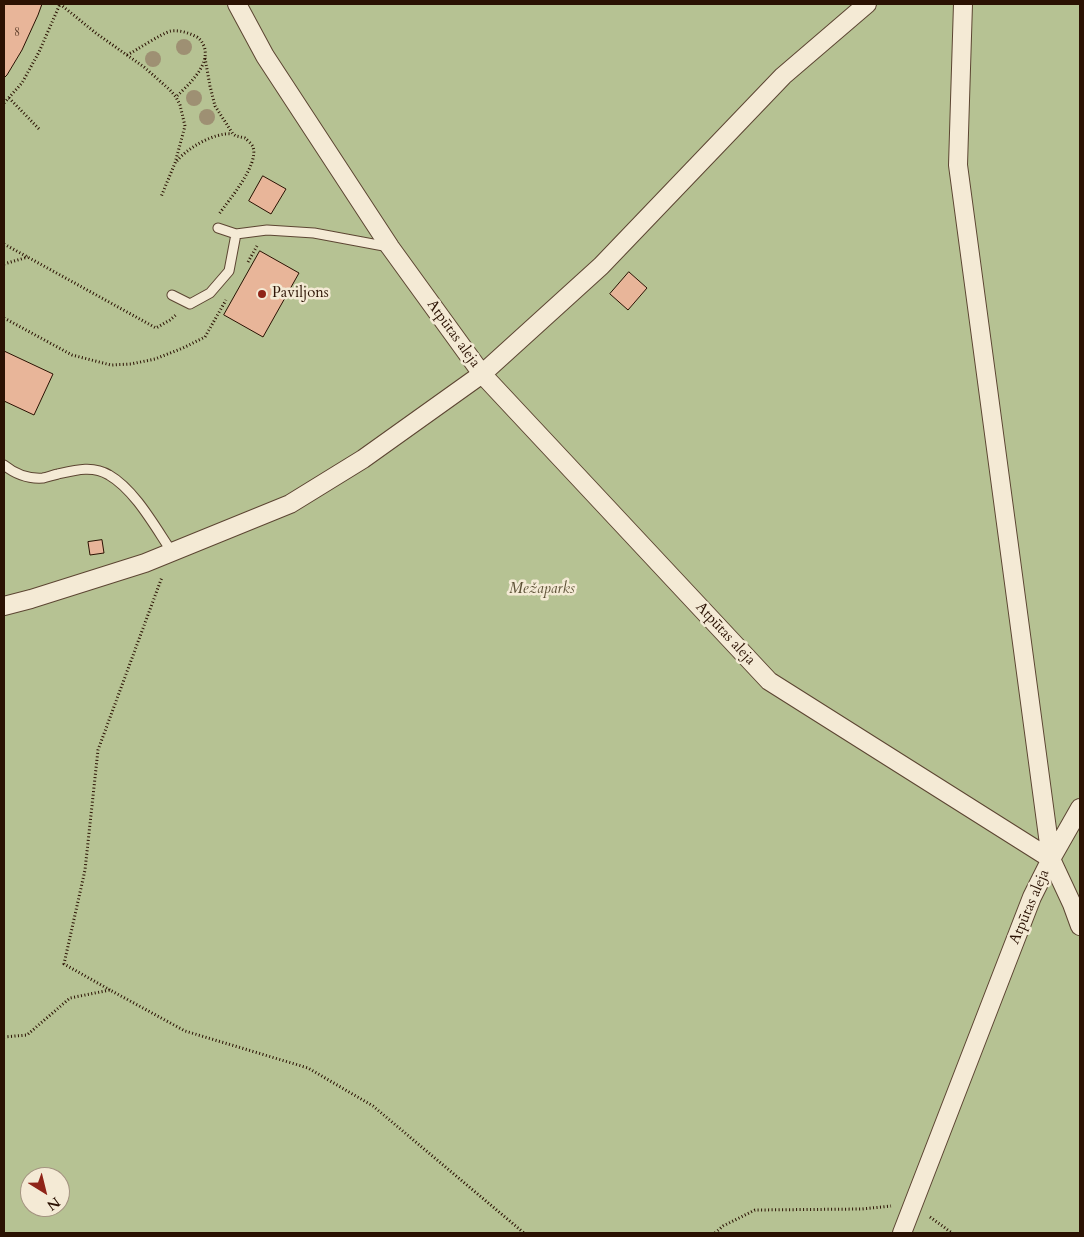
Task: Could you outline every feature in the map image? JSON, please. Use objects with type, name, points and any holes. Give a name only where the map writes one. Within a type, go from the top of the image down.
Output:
[{"type":"street","name":"Atpūtas aleja","points":[[237,4],[265,56],[390,247],[482,374],[769,681],[1051,859],[1032,897],[902,1233]]},
{"type":"street","points":[[4,606],[144,563],[172,552],[290,504],[363,460],[482,374],[601,266],[782,76],[867,4]]},
{"type":"street","points":[[963,4],[958,165],[1051,859],[1080,926]]},
{"type":"street","points":[[1051,859],[1080,808]]},
{"type":"lane","points":[[218,228],[236,234],[267,230],[314,233],[390,247]]},
{"type":"lane","points":[[172,295],[190,304],[210,294],[229,271],[236,234]]},
{"type":"lane","points":[[4,465],[18,474],[32,478],[44,478],[80,469],[90,469],[108,474],[128,490],[172,552]]},
{"type":"path","points":[[4,103],[22,83],[39,52],[60,4],[97,34],[144,67],[176,97],[185,126],[175,163],[161,197]]},
{"type":"path","points":[[127,56],[170,31],[188,32],[200,39],[204,48],[215,106],[233,134]]},
{"type":"path","points":[[176,97],[190,83],[206,58]]},
{"type":"path","points":[[9,98],[40,130]]},
{"type":"path","points":[[175,163],[189,149],[227,133],[245,138],[253,147],[253,161],[241,184],[216,218]]},
{"type":"path","points":[[4,244],[156,328],[170,320],[190,304]]},
{"type":"path","points":[[4,264],[28,257]]},
{"type":"path","points":[[4,318],[72,355],[112,364],[131,364],[156,359],[183,348]]},
{"type":"path","points":[[172,552],[98,750],[85,870],[64,964],[185,1031],[308,1068],[373,1106],[524,1233]]},
{"type":"path","points":[[4,1037],[28,1035],[70,998],[110,990]]},
{"type":"path","points":[[716,1233],[723,1226],[755,1210],[862,1209],[914,1204],[952,1233]]},
{"type":"green space","name":"Mežaparks","points":[[4,4],[1080,4],[1080,1233],[4,1233]]},
{"type":"building","points":[[4,4],[42,4],[22,50],[4,78]]},
{"type":"building","points":[[263,176],[286,189],[271,214],[249,201]]},
{"type":"building","name":"Paviljons","points":[[260,251],[299,273],[263,337],[224,315]]},
{"type":"building","points":[[629,272],[647,288],[628,310],[610,294]]},
{"type":"building","points":[[4,351],[53,374],[34,415],[4,401]]},
{"type":"building","points":[[102,540],[104,553],[90,555],[88,542]]},
{"type":"place","name":"Paviljons","points":[[262,294]]}]
